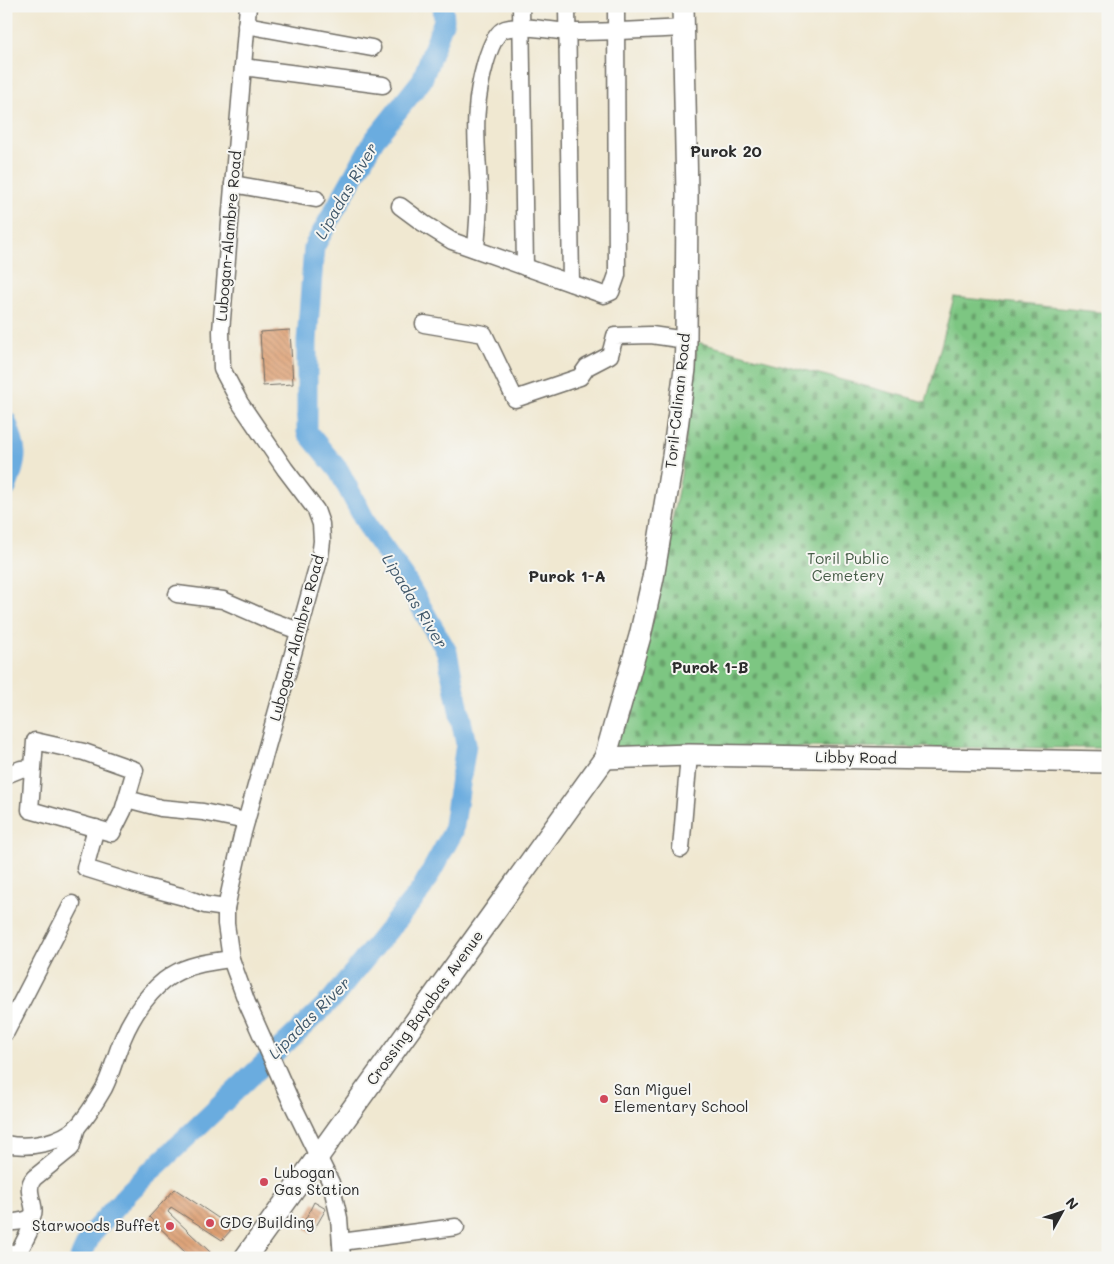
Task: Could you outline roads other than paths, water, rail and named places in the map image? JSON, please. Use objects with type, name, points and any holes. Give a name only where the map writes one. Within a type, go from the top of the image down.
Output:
[{"type":"main road","name":"Toril-Calinan Road","points":[[605,758],[640,636],[653,578],[674,456],[684,368],[686,340],[687,194],[683,6]]},
{"type":"main road","name":"Libby Road","points":[[605,758],[689,755],[1108,762]]},
{"type":"main road","name":"Crossing Bayabas Avenue","points":[[245,1258],[605,758]]},
{"type":"street","name":"Lubogan-Alambre Road","points":[[248,6],[221,332],[222,370],[240,403],[285,469],[316,510],[321,524],[322,541],[320,557],[246,822],[226,908],[227,940],[231,958],[258,1027],[289,1097],[331,1183],[342,1250]]},
{"type":"street","points":[[521,6],[525,267]]},
{"type":"street","points":[[567,6],[571,283]]},
{"type":"street","points":[[400,206],[452,241],[604,295],[608,294],[614,286],[617,275],[616,6]]},
{"type":"street","points":[[246,25],[372,48]]},
{"type":"street","points":[[476,249],[479,197],[477,110],[490,49],[497,34],[504,29],[521,28],[567,32],[683,28]]},
{"type":"street","points":[[243,67],[384,85]]},
{"type":"street","points":[[233,184],[316,199]]},
{"type":"street","points":[[424,324],[484,334],[515,399],[580,377],[587,367],[610,355],[615,336],[651,335],[686,340]]},
{"type":"street","points":[[177,594],[204,596],[223,600],[299,631]]},
{"type":"street","points":[[35,741],[106,759],[135,770],[127,799],[112,833],[30,810],[33,768],[35,741]]},
{"type":"street","points":[[680,849],[689,755]]},
{"type":"street","points":[[6,775],[21,769],[33,768]]},
{"type":"street","points":[[127,799],[161,808],[204,812],[246,822]]},
{"type":"street","points":[[96,828],[85,868],[205,905],[226,908]]},
{"type":"street","points":[[6,1032],[72,904]]},
{"type":"street","points":[[6,1254],[19,1252],[29,1232],[34,1211],[29,1184],[71,1148],[77,1127],[104,1087],[123,1037],[135,1016],[158,986],[172,975],[197,964],[231,958]]},
{"type":"street","points":[[6,1144],[17,1146],[41,1144],[55,1140],[77,1127]]},
{"type":"street","points":[[6,1223],[31,1218]]},
{"type":"street","points":[[342,1250],[456,1227]]},
{"type":"waterway","name":"Lipadas River","points":[[80,1258],[92,1233],[129,1192],[332,999],[421,890],[453,832],[466,744],[447,652],[404,577],[370,530],[339,471],[307,432],[307,341],[314,247],[374,140],[422,80],[444,20],[443,6]]},
{"type":"waterway","points":[[6,421],[13,440],[15,455],[13,469],[6,488]]},
{"type":"place","name":"San Miguel Elementary School","points":[[604,1099]]},
{"type":"place","name":"Lubogan Gas Station","points":[[264,1182]]},
{"type":"place","name":"GDG Building","points":[[210,1223]]},
{"type":"place","name":"Starwoods Buffet","points":[[170,1226]]},
{"type":"district","name":"Purok 20","points":[[726,151]]},
{"type":"district","name":"Purok 1-A","points":[[567,576]]},
{"type":"district","name":"Purok 1-B","points":[[710,667]]},
{"type":"park label","name":"Toril Public Cemetery","points":[[848,568]]}]
